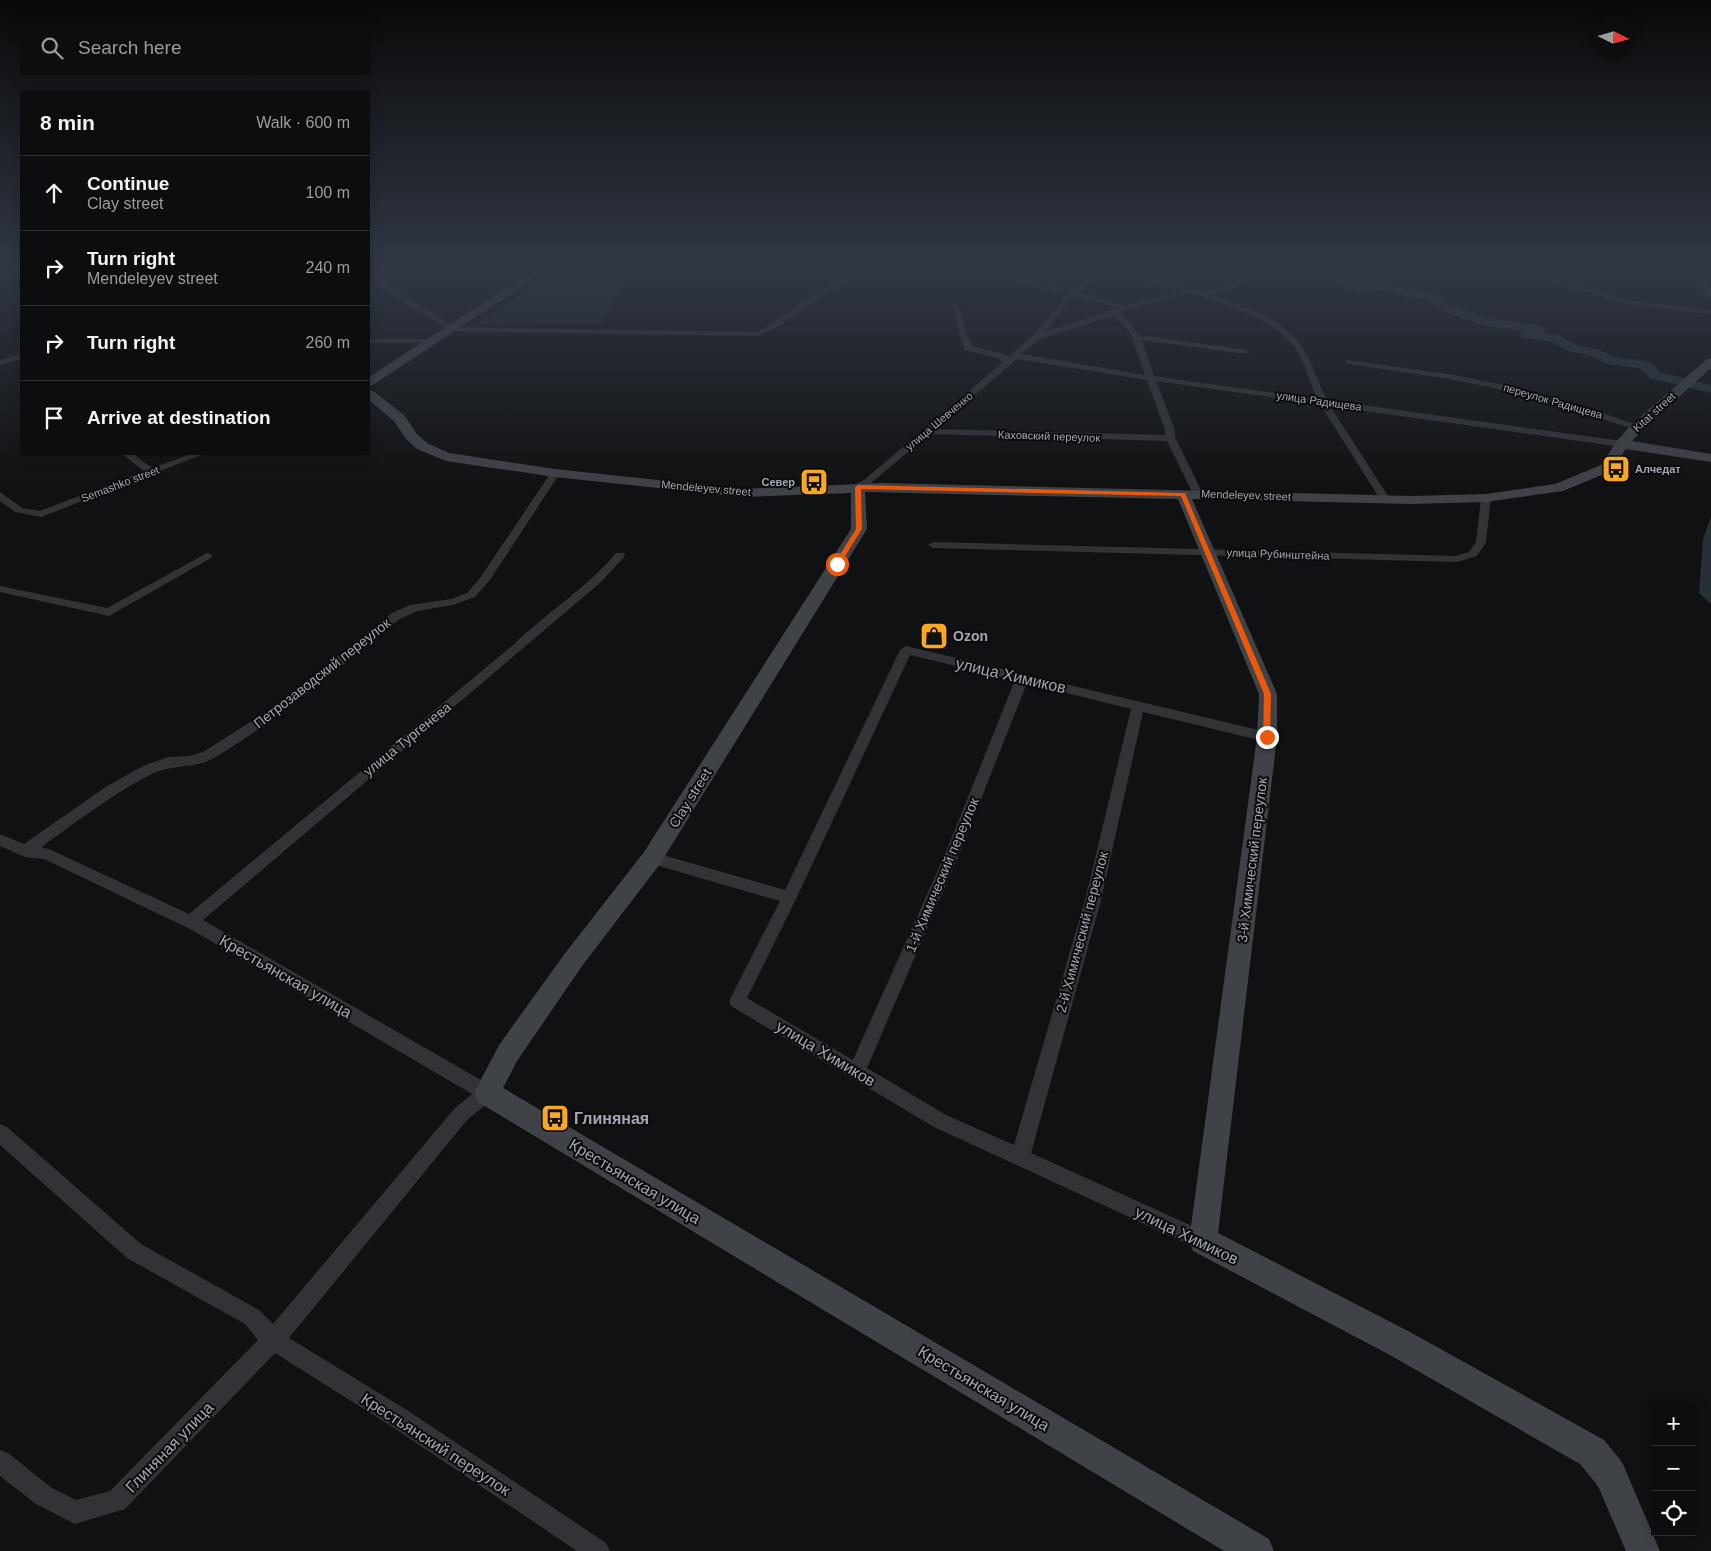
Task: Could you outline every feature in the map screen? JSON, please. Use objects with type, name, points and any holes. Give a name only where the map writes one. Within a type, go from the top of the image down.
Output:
[{"type":"street","name":"улица Радищева","points":[[965,340],[967,348],[1013,359],[1622,444]]},
{"type":"street","name":"улица Шевченко","points":[[858,487],[867,482],[1033,340]]},
{"type":"street","points":[[1139,340],[1190,494]]},
{"type":"street","points":[[1162,340],[1246,352]]},
{"type":"street","points":[[1293,340],[1323,402],[1385,499]]},
{"type":"street","points":[[370,341],[433,342]]},
{"type":"street","points":[[370,381],[433,342]]},
{"type":"street","points":[[0,363],[20,356]]},
{"type":"street","points":[[9,360],[20,367]]},
{"type":"street","name":"переулок Радищева","points":[[1349,362],[1449,376],[1510,388],[1637,426]]},
{"type":"street","name":"Kitat street","points":[[1622,444],[1637,426],[1711,362]]},
{"type":"street","name":"Mendeleyev street","points":[[370,395],[399,418],[422,446],[440,455],[555,473],[742,493],[858,487],[1385,499],[1486,498],[1558,488],[1606,468],[1622,444]]},
{"type":"street","name":"Каховский переулок","points":[[927,431],[1162,439],[1170,437]]},
{"type":"street","points":[[1622,444],[1711,458]]},
{"type":"street","points":[[127,455],[150,472]]},
{"type":"street","name":"Semashko street","points":[[0,495],[9,506],[23,513],[41,514],[196,455]]},
{"type":"street","name":"Петрозаводский переулок","points":[[25,851],[112,790],[148,770],[168,762],[189,761],[207,756],[276,712],[396,616],[414,608],[453,602],[471,595],[484,580],[555,473]]},
{"type":"street","name":"Clay street","points":[[487,1093],[508,1053],[574,959],[652,858],[859,529],[858,487]]},
{"type":"street","name":"3-й Химический переулок","points":[[1190,494],[1208,552],[1268,694],[1267,737],[1203,1241]]},
{"type":"street","name":"улица Рубинштейна","points":[[933,545],[1457,560],[1473,554],[1481,542],[1486,498]]},
{"type":"street","name":"улица Тургенева","points":[[191,921],[517,648],[555,613],[572,602],[610,568],[620,555]]},
{"type":"street","points":[[0,589],[109,612],[206,556]]},
{"type":"street","name":"улица Химиков","points":[[1267,737],[906,650],[737,1001],[940,1121],[1203,1241],[1399,1342],[1592,1452],[1610,1474],[1643,1551]]},
{"type":"street","name":"1-й Химический переулок","points":[[857,1072],[953,852],[1023,678]]},
{"type":"street","name":"2-й Химический переулок","points":[[1020,1157],[1093,900],[1138,705]]},
{"type":"street","name":"Крестьянская улица","points":[[0,840],[25,851],[46,854],[191,921],[487,1093],[1257,1551]]},
{"type":"street","points":[[652,858],[789,896]]},
{"type":"street","name":"Глиняная улица","points":[[0,1461],[44,1496],[75,1512],[117,1501],[273,1340],[461,1114],[487,1093]]},
{"type":"street","points":[[0,1133],[134,1251],[252,1317],[273,1340]]},
{"type":"street","name":"Крестьянский переулок","points":[[273,1340],[402,1420],[598,1551]]},
{"type":"shaded area","points":[[1711,516],[1711,604],[1699,593],[1703,540]]},
{"type":"waterway","points":[[1558,340],[1573,348],[1595,353],[1611,361],[1641,364],[1651,370],[1654,375],[1679,381]]},
{"type":"waterway","points":[[1695,385],[1711,389]]},
{"type":"place","name":"Алчедат","points":[[1616,469]]},
{"type":"place","name":"Север","points":[[814,482]]},
{"type":"place","name":"Ozon","points":[[934,636]]},
{"type":"place","name":"Глиняная","points":[[555,1118]]},
{"type":"route","points":[[837,564],[859,529],[858,487],[1183,494],[1268,694],[1267,737]]}]
